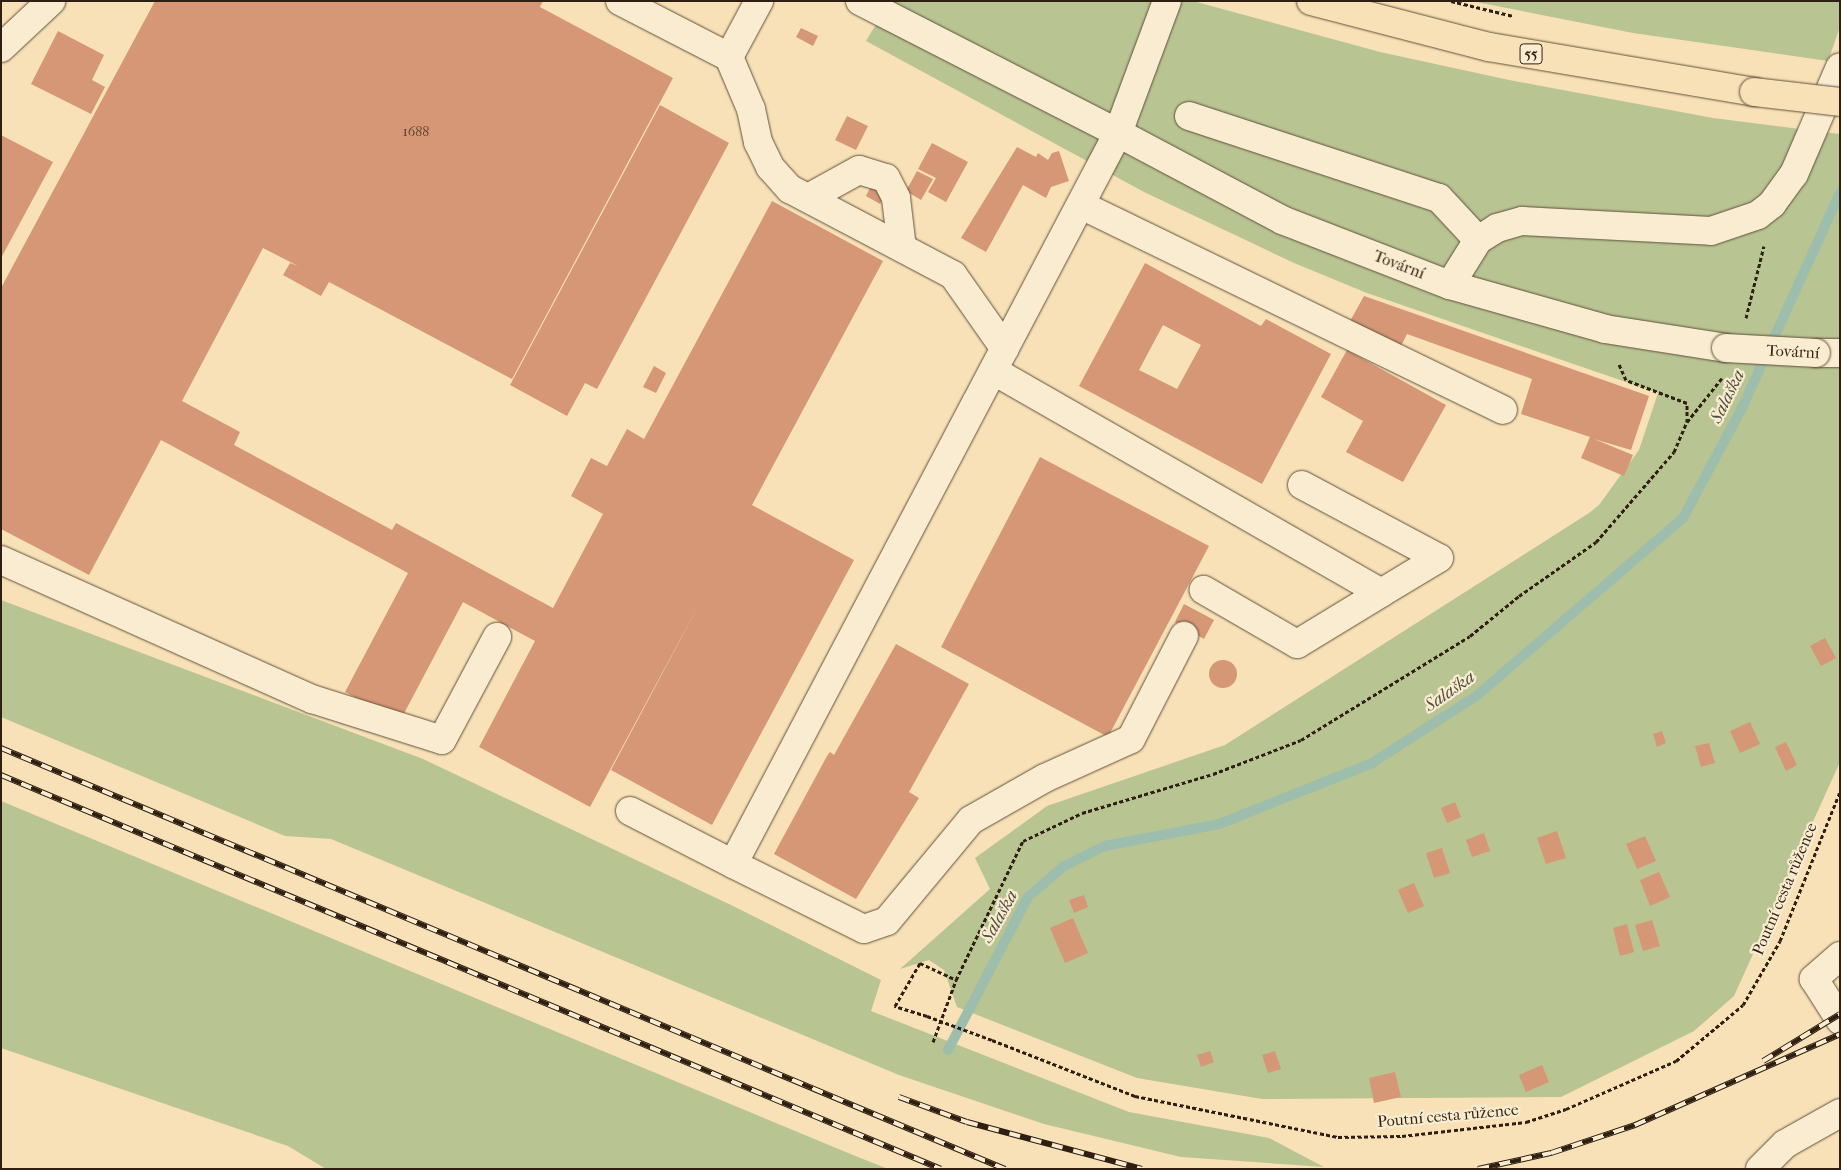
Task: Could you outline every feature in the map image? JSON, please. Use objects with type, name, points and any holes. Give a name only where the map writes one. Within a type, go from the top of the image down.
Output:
[{"type":"main road","name":"55","points":[[1311,1],[1489,47],[1754,92],[1840,102]]},
{"type":"street","points":[[1,48],[51,1]]},
{"type":"street","points":[[620,1],[729,56],[751,109],[758,142],[770,167],[790,189],[954,275],[999,360],[1381,593]]},
{"type":"street","points":[[729,56],[759,1]]},
{"type":"street","name":"Tovární","points":[[860,1],[1282,220],[1450,286],[1605,329],[1726,348],[1828,353]]},
{"type":"street","points":[[732,864],[1118,134],[1167,1]]},
{"type":"street","points":[[1450,286],[1478,240],[1498,228],[1522,221],[1711,231],[1743,223],[1772,204],[1794,174],[1840,67]]},
{"type":"street","points":[[1189,116],[1439,198],[1478,240]]},
{"type":"street","points":[[808,198],[859,170],[886,178],[896,198],[902,248]]},
{"type":"street","points":[[1081,205],[1503,410]]},
{"type":"street","points":[[1204,590],[1297,644],[1439,558],[1302,485]]},
{"type":"street","points":[[1,560],[312,699],[442,740],[497,637]]},
{"type":"street","points":[[630,811],[864,929],[887,921],[971,820],[1045,778],[1131,739],[1184,636]]},
{"type":"street","points":[[1840,956],[1814,979],[1840,1020]]},
{"type":"street","points":[[1760,1169],[1785,1144],[1840,1113]]},
{"type":"path","points":[[933,1042],[956,980],[1023,841],[1082,813],[1213,774],[1301,740],[1470,636],[1519,596],[1596,542],[1674,452],[1687,422],[1687,403],[1626,380],[1605,329]]},
{"type":"path","name":"Poutní cesta růžence","points":[[956,980],[920,963],[895,1006],[992,1040],[1135,1096],[1338,1137],[1402,1136],[1526,1122],[1566,1109],[1676,1061],[1743,1005],[1780,941],[1840,792]]},
{"type":"green space","points":[[890,1],[1193,1],[1380,52],[1509,80],[1713,118],[1840,134],[1840,762],[1734,996],[1694,1031],[1561,1097],[1262,1099],[1137,1078],[957,1007],[944,970],[929,960],[900,969],[990,889],[975,858],[1047,806],[1225,745],[1589,513],[1599,505],[1639,450],[1658,393],[1367,293],[1294,263],[1144,192],[866,41]]},
{"type":"green space","points":[[1471,1],[1840,1],[1840,27],[1828,61],[1633,33]]},
{"type":"green space","points":[[1,600],[423,759],[733,906],[881,980],[871,1011],[1129,1112],[1269,1138],[1324,1167],[1181,1157],[1044,1124],[899,1075],[331,839],[285,836],[1,717]]},
{"type":"green space","points":[[1,801],[888,1169],[326,1169],[288,1146],[1,1048]]},
{"type":"building","points":[[155,1],[543,1],[540,7],[673,78],[512,379],[329,282],[321,296],[283,275],[290,263],[298,266],[263,248],[182,401],[240,432],[234,445],[392,530],[396,523],[553,608],[603,514],[571,496],[591,458],[607,466],[627,429],[644,439],[772,201],[883,261],[752,505],[854,560],[712,825],[611,770],[703,597],[590,807],[479,747],[535,641],[463,602],[400,721],[345,692],[408,573],[161,440],[89,575],[1,529],[1,288]]},
{"type":"building","points":[[801,28],[818,36],[813,46],[796,37]]},
{"type":"building","points":[[58,31],[104,55],[92,80],[105,87],[91,114],[31,84]]},
{"type":"building","points":[[660,105],[729,143],[597,389],[585,383],[567,416],[510,385]]},
{"type":"building","points":[[847,116],[868,126],[856,150],[835,140]]},
{"type":"building","points":[[1,135],[53,162],[1,258]]},
{"type":"building","points":[[932,143],[968,162],[946,202],[928,192],[936,178],[918,169]]},
{"type":"building","points":[[1017,147],[1036,157],[1038,153],[1048,160],[1052,153],[1059,151],[1069,181],[1051,187],[1046,198],[1023,185],[986,252],[961,238]]},
{"type":"building","points":[[917,171],[933,179],[921,200],[906,191]]},
{"type":"building","points":[[871,186],[885,194],[880,204],[866,196]]},
{"type":"building","points":[[1145,263],[1261,326],[1266,319],[1331,354],[1262,484],[1079,386]],"holes":[[[1163,325],[1201,345],[1177,389],[1139,370]]]},
{"type":"building","points":[[1364,296],[1649,396],[1631,450],[1594,439],[1633,455],[1624,476],[1581,458],[1590,437],[1521,414],[1532,379],[1407,334],[1399,350],[1349,323]]},
{"type":"building","points":[[1347,350],[1446,405],[1403,482],[1346,452],[1363,421],[1321,397]]},
{"type":"building","points":[[654,366],[666,373],[656,393],[643,387]]},
{"type":"building","points":[[1040,457],[1209,546],[1108,737],[941,647]]},
{"type":"building","points":[[1184,604],[1214,620],[1204,639],[1175,622]]},
{"type":"building","points":[[1825,638],[1836,658],[1821,666],[1810,646]]},
{"type":"building","points":[[896,644],[969,684],[909,792],[919,798],[856,899],[774,854],[827,756],[830,752],[834,755]]},
{"type":"building","points":[[1223,660],[1233,664],[1237,674],[1233,684],[1223,688],[1213,684],[1209,674],[1213,664]]},
{"type":"building","points":[[1750,722],[1760,744],[1740,753],[1730,731]]},
{"type":"building","points":[[1662,731],[1666,743],[1657,747],[1653,734]]},
{"type":"building","points":[[1786,742],[1797,765],[1786,771],[1775,747]]},
{"type":"building","points":[[1709,743],[1715,763],[1701,767],[1695,746]]},
{"type":"building","points":[[1455,802],[1461,817],[1447,823],[1441,808]]},
{"type":"building","points":[[1557,831],[1566,858],[1546,864],[1537,838]]},
{"type":"building","points":[[1484,833],[1490,851],[1472,857],[1466,840]]},
{"type":"building","points":[[1645,836],[1656,861],[1637,869],[1626,844]]},
{"type":"building","points":[[1442,848],[1450,873],[1434,878],[1426,853]]},
{"type":"building","points":[[1659,872],[1670,897],[1650,906],[1640,880]]},
{"type":"building","points":[[1414,883],[1424,906],[1408,913],[1398,890]]},
{"type":"building","points":[[1084,895],[1088,907],[1074,913],[1069,900]]},
{"type":"building","points":[[1073,918],[1088,953],[1065,963],[1050,928]]},
{"type":"building","points":[[1652,920],[1660,946],[1643,951],[1635,925]]},
{"type":"building","points":[[1627,924],[1634,952],[1620,956],[1613,928]]},
{"type":"building","points":[[1210,1051],[1214,1062],[1201,1067],[1197,1055]]},
{"type":"building","points":[[1275,1051],[1281,1069],[1268,1073],[1262,1055]]},
{"type":"building","points":[[1542,1065],[1549,1082],[1526,1092],[1519,1075]]},
{"type":"building","points":[[1395,1072],[1401,1097],[1374,1103],[1369,1078]]},
{"type":"waterway","name":"Salaška","points":[[948,1050],[1028,897],[1064,866],[1105,846],[1219,824],[1372,763],[1475,697],[1683,518],[1741,410],[1840,193]]},
{"type":"railway","points":[[1,748],[1005,1169]]},
{"type":"railway","points":[[1,775],[941,1169]]},
{"type":"railway","points":[[1763,1061],[1840,1014]]},
{"type":"railway","points":[[1478,1169],[1551,1153],[1635,1125],[1840,1034]]},
{"type":"railway","points":[[899,1097],[967,1122],[1142,1169]]}]
